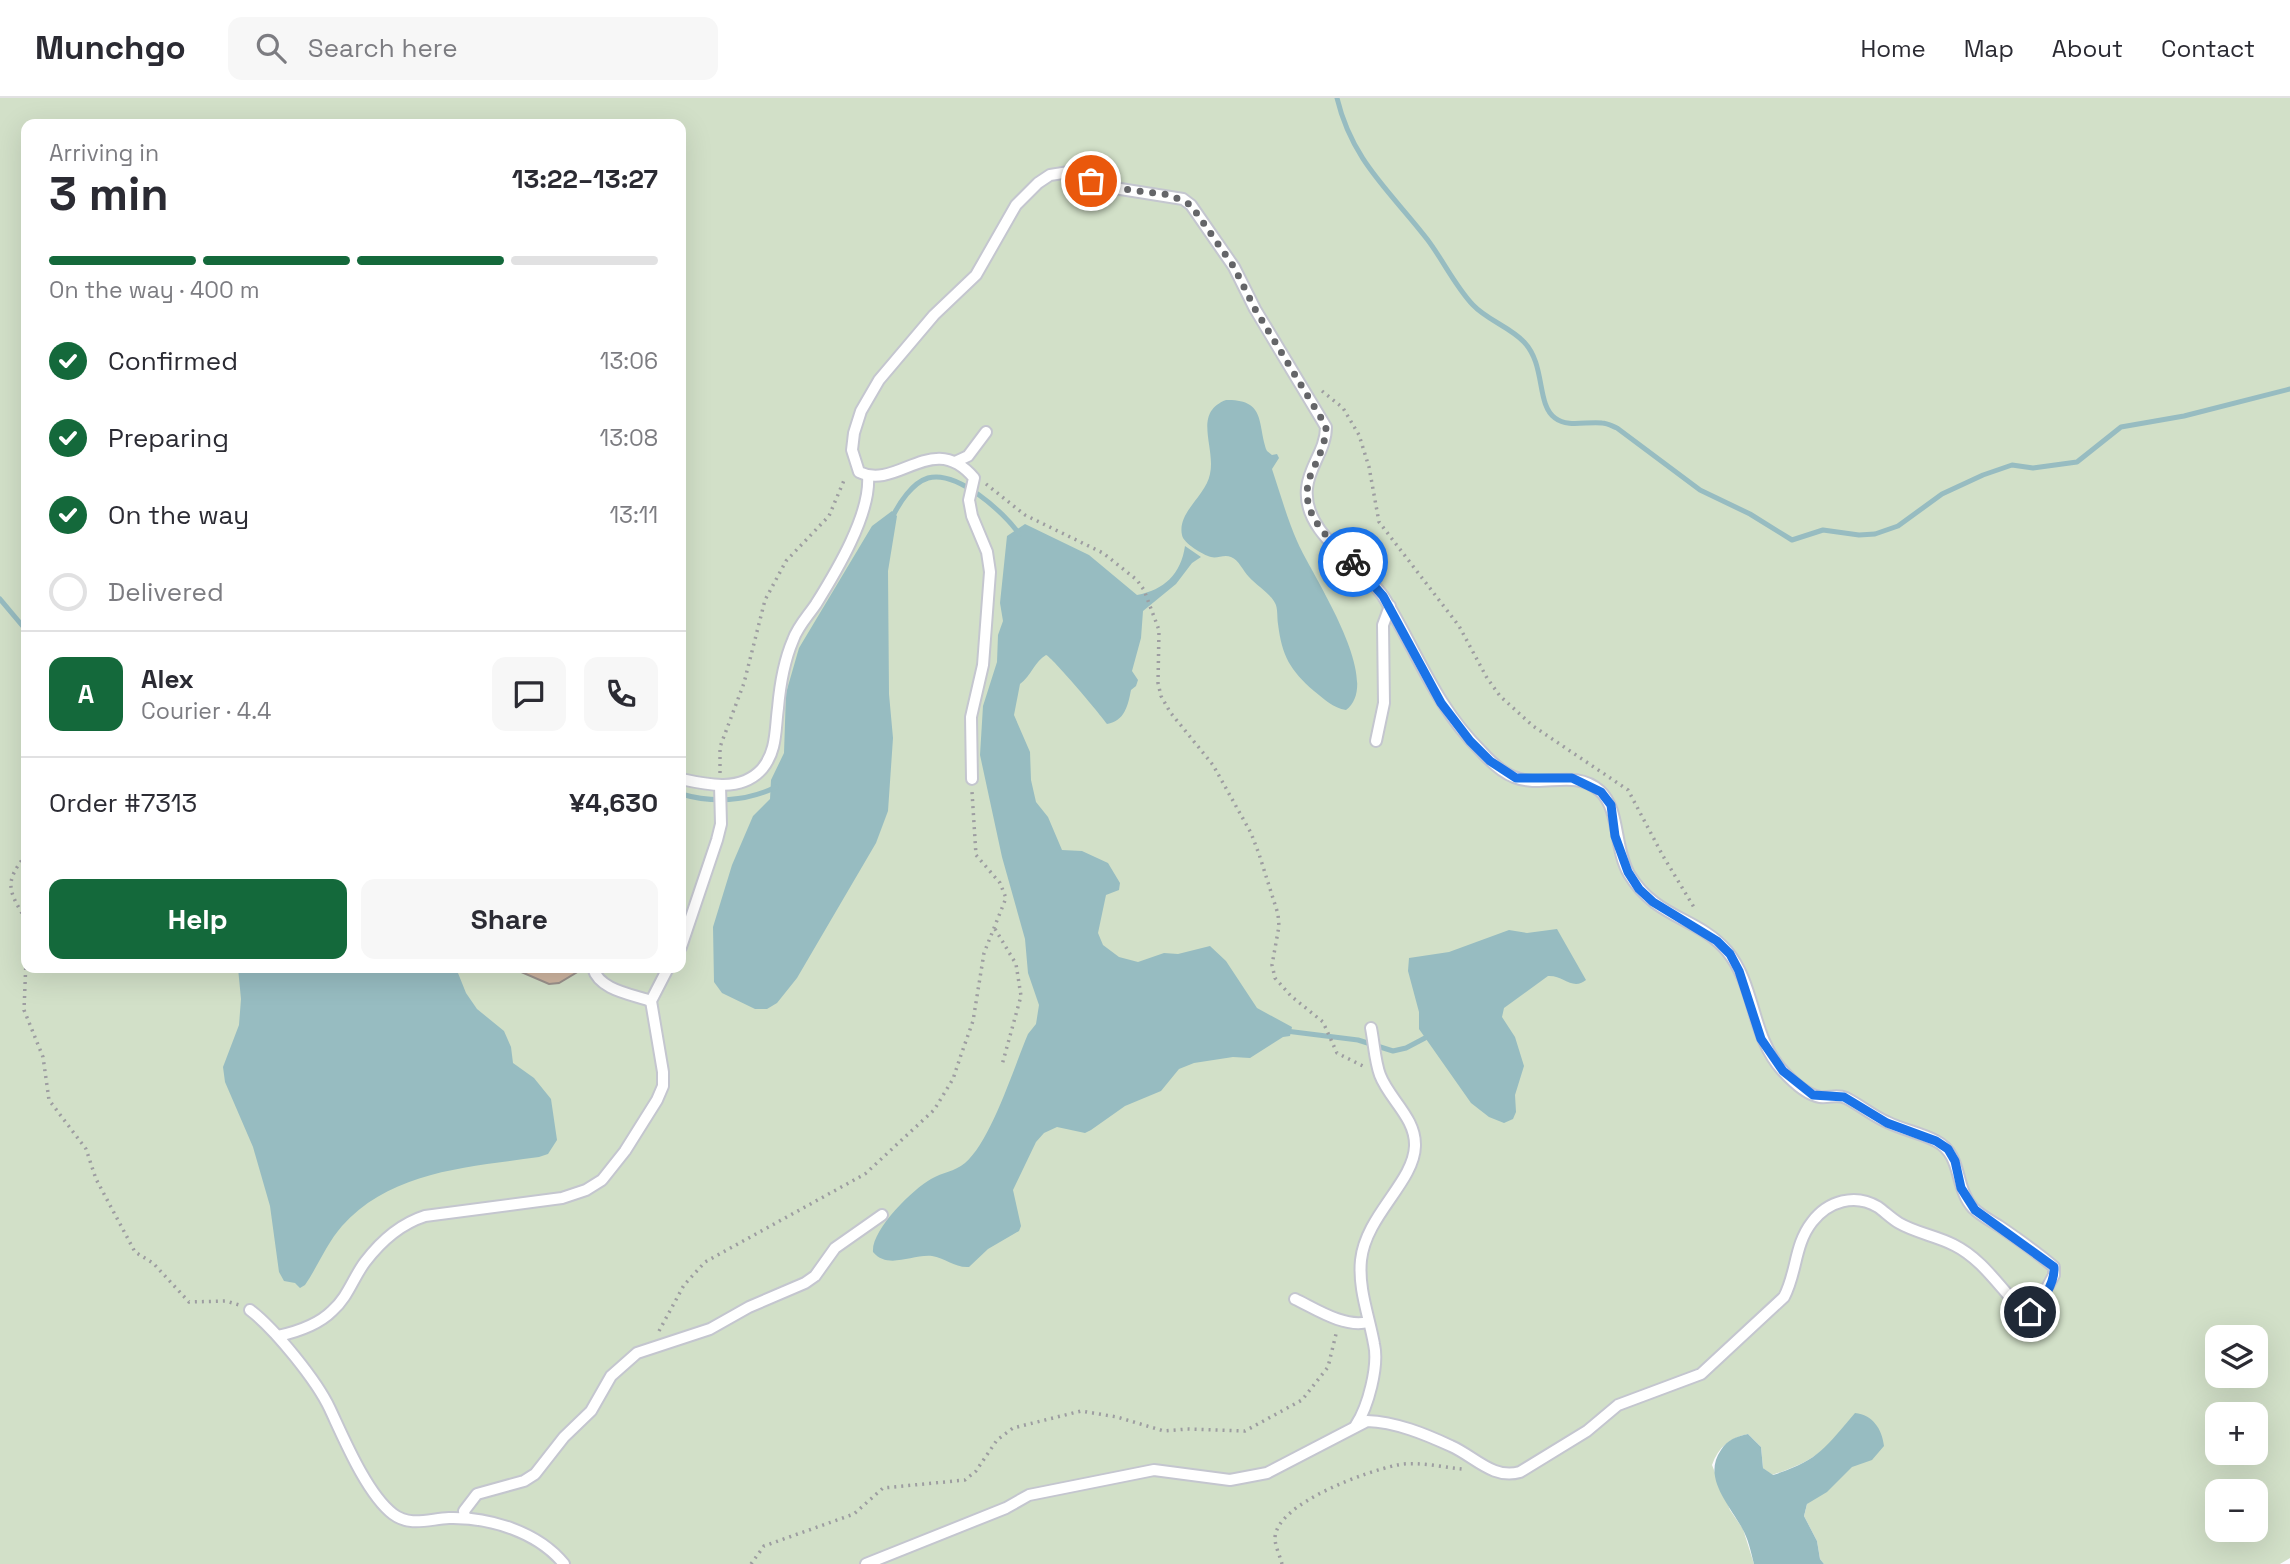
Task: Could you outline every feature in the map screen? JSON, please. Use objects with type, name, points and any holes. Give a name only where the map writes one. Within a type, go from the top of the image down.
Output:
[{"type":"lane","points":[[686,780],[720,789],[754,776],[771,757],[785,664],[791,643],[835,572],[869,487],[852,450],[861,411],[879,380],[934,315],[976,275],[1016,205],[1038,183],[1057,173],[1069,172],[1108,187],[1170,195],[1191,205],[1234,267],[1255,309],[1326,426],[1326,439],[1307,489],[1308,507],[1325,536],[1373,581],[1390,606],[1441,703],[1470,741],[1490,761],[1516,778],[1572,778],[1601,792],[1611,805],[1620,855],[1639,889],[1668,914],[1713,938],[1730,954],[1739,971],[1761,1039],[1783,1071],[1813,1095],[1844,1097],[1887,1123],[1936,1141],[1948,1149],[1955,1161],[1961,1188],[1975,1210],[2054,1267],[2054,1275],[2036,1308],[2024,1312],[2000,1283],[1956,1246],[1899,1223],[1863,1199],[1841,1201],[1813,1220],[1806,1230],[1792,1267],[1791,1284],[1784,1297],[1701,1374],[1618,1405],[1587,1431],[1520,1472],[1510,1475],[1489,1469],[1455,1447],[1423,1434],[1383,1421],[1367,1421],[1267,1473],[1230,1480],[1154,1470],[1029,1495],[993,1513],[866,1564]]},
{"type":"lane","points":[[864,474],[880,475],[931,459],[955,462],[968,456],[986,432]]},
{"type":"lane","points":[[955,462],[974,481],[969,500],[972,516],[987,551],[990,572],[983,665],[971,717],[972,779]]},
{"type":"lane","points":[[1376,741],[1384,703],[1383,625],[1390,606]]},
{"type":"lane","points":[[686,932],[717,840],[721,811],[720,789]]},
{"type":"lane","points":[[594,973],[607,986],[651,1001]]},
{"type":"lane","points":[[278,1336],[294,1332],[330,1314],[353,1287],[364,1263],[396,1229],[410,1221],[425,1216],[562,1198],[586,1190],[602,1180],[625,1151],[663,1086],[651,1001],[665,973]]},
{"type":"lane","points":[[1356,1425],[1367,1408],[1375,1357],[1375,1346],[1361,1286],[1361,1259],[1372,1224],[1405,1174],[1415,1145],[1408,1121],[1379,1070],[1371,1028]]},
{"type":"lane","points":[[465,1518],[464,1511],[477,1494],[524,1481],[535,1474],[564,1437],[591,1411],[611,1376],[636,1353],[710,1329],[748,1307],[805,1283],[815,1276],[835,1248],[882,1214]]},
{"type":"lane","points":[[1295,1299],[1343,1320],[1368,1322]]},
{"type":"lane","points":[[250,1310],[278,1336],[329,1407],[346,1446],[386,1509],[408,1522],[465,1518],[503,1526],[541,1541],[564,1564]]},
{"type":"path","points":[[1301,382],[1315,386],[1329,395],[1352,420],[1369,467],[1379,523],[1459,626],[1477,664],[1500,696],[1515,712],[1561,747],[1628,790],[1663,856],[1713,938]]},
{"type":"path","points":[[720,789],[720,747],[744,683],[765,600],[786,561],[829,516],[847,473],[851,470],[864,474]]},
{"type":"path","points":[[974,481],[1000,494],[1025,515],[1103,553],[1138,580],[1152,607],[1159,630],[1158,683],[1161,696],[1170,712],[1213,765],[1251,833],[1259,854],[1278,914],[1279,926],[1272,965],[1275,978],[1291,996],[1323,1022],[1336,1053],[1379,1070]]},
{"type":"path","points":[[650,1348],[676,1298],[695,1270],[720,1252],[865,1174],[934,1110],[953,1079],[973,1021],[985,953],[1006,898],[1000,883],[976,855],[972,779]]},
{"type":"path","points":[[21,862],[10,877],[10,886],[12,897],[21,912]]},
{"type":"path","points":[[995,929],[1016,964],[1021,996],[1002,1065]]},
{"type":"path","points":[[26,973],[24,1010],[43,1057],[49,1100],[86,1149],[96,1179],[135,1252],[164,1273],[188,1302],[226,1301],[250,1310]]},
{"type":"path","points":[[751,1564],[764,1546],[853,1514],[883,1488],[965,1480],[976,1471],[998,1440],[1013,1428],[1023,1425],[1081,1411],[1117,1417],[1164,1431],[1245,1431],[1302,1400],[1328,1367],[1336,1332],[1343,1320]]},
{"type":"path","points":[[1282,1564],[1275,1539],[1282,1522],[1302,1504],[1320,1493],[1397,1465],[1489,1469]]},
{"type":"green space","points":[[0,98],[2290,98],[2290,1558],[2280,1564],[1824,1564],[1820,1559],[1817,1541],[1804,1516],[1807,1504],[1855,1414],[1836,1437],[1811,1459],[1772,1475],[1763,1468],[1761,1447],[1748,1434],[1721,1448],[1712,1465],[1730,1510],[1743,1529],[1754,1564],[0,1564]]},
{"type":"water","points":[[1226,400],[1239,401],[1254,409],[1267,451],[1272,455],[1277,454],[1279,458],[1272,469],[1290,523],[1351,652],[1357,676],[1356,696],[1346,710],[1325,700],[1293,669],[1282,645],[1275,603],[1239,563],[1228,556],[1207,556],[1183,538],[1184,519],[1210,474],[1210,413]]},
{"type":"water","points":[[892,511],[897,516],[888,571],[889,694],[893,738],[888,811],[876,843],[797,978],[777,1003],[767,1009],[755,1009],[722,993],[714,982],[713,927],[732,865],[753,816],[770,799],[771,780],[784,753],[786,693],[799,648],[872,526]]},
{"type":"water","points":[[1025,524],[1089,555],[1137,595],[1147,593],[1170,579],[1180,565],[1185,546],[1201,557],[1192,563],[1176,584],[1143,611],[1141,638],[1132,671],[1138,680],[1131,690],[1125,712],[1118,720],[1107,724],[1046,655],[1020,684],[1014,715],[1030,752],[1031,780],[1036,802],[1048,817],[1062,850],[1082,851],[1108,863],[1120,883],[1119,890],[1106,895],[1098,933],[1103,945],[1119,957],[1138,962],[1164,953],[1178,954],[1210,946],[1226,961],[1257,1008],[1292,1027],[1290,1036],[1283,1037],[1250,1058],[1233,1057],[1194,1063],[1179,1069],[1161,1091],[1125,1106],[1085,1133],[1057,1127],[1044,1133],[1036,1142],[1013,1190],[1021,1226],[1019,1231],[988,1249],[969,1267],[932,1256],[886,1260],[873,1252],[879,1233],[894,1211],[914,1192],[931,1179],[961,1166],[975,1152],[993,1121],[1028,1034],[1036,1024],[1039,1005],[1028,973],[1025,939],[1002,857],[980,755],[983,706],[997,662],[998,635],[1003,621],[1000,603],[1007,536]]},
{"type":"water","points":[[1557,929],[1586,980],[1576,984],[1548,976],[1504,1008],[1502,1017],[1515,1037],[1524,1066],[1515,1095],[1516,1112],[1513,1119],[1504,1123],[1489,1117],[1471,1103],[1419,1029],[1419,1012],[1408,971],[1409,958],[1449,952],[1509,930],[1527,933]]},
{"type":"water","points":[[238,973],[458,973],[466,993],[477,1009],[504,1031],[511,1047],[513,1063],[534,1078],[551,1099],[557,1140],[548,1154],[539,1157],[433,1174],[384,1193],[362,1207],[342,1226],[305,1285],[300,1288],[295,1283],[284,1281],[279,1272],[270,1206],[253,1147],[225,1082],[223,1067],[239,1025],[241,999]]},
{"type":"water","points":[[1855,1413],[1876,1424],[1884,1446],[1872,1460],[1852,1467],[1827,1492],[1807,1504],[1804,1516],[1817,1541],[1820,1559],[1824,1564],[1754,1564],[1744,1532],[1716,1480],[1714,1470],[1721,1450],[1726,1443],[1748,1434],[1761,1447],[1763,1468],[1773,1475],[1801,1464],[1820,1452]]},
{"type":"building","points":[[524,973],[576,973],[559,983],[549,984]]},
{"type":"waterway","points":[[1337,98],[1352,140],[1362,158],[1427,239],[1467,298],[1479,310],[1518,337],[1531,351],[1545,403],[1555,418],[1566,423],[1604,423],[1617,428],[1700,490],[1750,514],[1792,540],[1823,530],[1859,535],[1875,534],[1898,526],[1942,494],[1983,475],[2012,465],[2033,468],[2077,462],[2121,427],[2184,416],[2290,389]]},
{"type":"waterway","points":[[892,518],[911,489],[928,478],[940,477],[966,486],[979,495],[1003,515],[1019,534]]},
{"type":"waterway","points":[[0,599],[21,624]]},
{"type":"waterway","points":[[686,795],[729,800],[753,796],[776,787]]},
{"type":"waterway","points":[[1286,1031],[1358,1040],[1393,1051],[1406,1048],[1425,1038]]},
{"type":"way so far","points":[[1091,181],[1108,187],[1183,199],[1191,205],[1234,267],[1255,309],[1326,426],[1326,439],[1307,489],[1308,507],[1325,536],[1353,562]]},
{"type":"route","points":[[1353,562],[1373,581],[1394,613],[1441,703],[1470,741],[1490,761],[1516,778],[1572,778],[1601,792],[1611,805],[1620,855],[1639,889],[1668,914],[1717,941],[1730,954],[1750,1001],[1761,1039],[1783,1071],[1813,1095],[1844,1097],[1887,1123],[1936,1141],[1948,1149],[1955,1161],[1961,1188],[1975,1210],[2054,1267],[2054,1275],[2042,1300],[2030,1312]]}]
